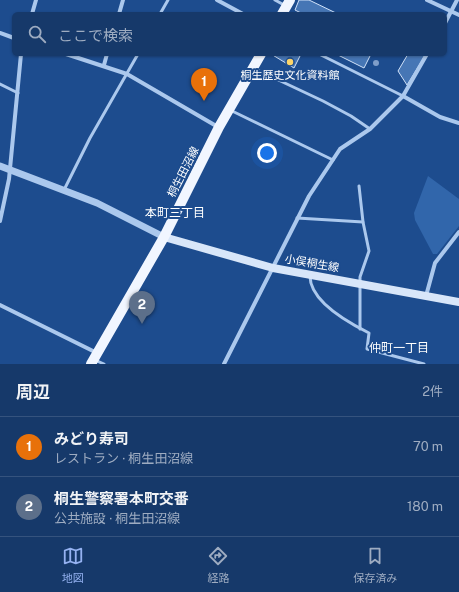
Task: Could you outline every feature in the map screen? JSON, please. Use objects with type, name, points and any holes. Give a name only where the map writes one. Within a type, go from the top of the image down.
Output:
[{"type":"main road","name":"桐生田沼線","points":[[94,359],[164,236],[219,127],[259,56]]},
{"type":"main road","name":"小俣桐生線","points":[[164,236],[273,268],[459,302]]},
{"type":"street","points":[[33,12],[36,0]]},
{"type":"street","points":[[120,12],[123,0]]},
{"type":"street","points":[[217,0],[239,12]]},
{"type":"street","points":[[427,0],[459,15]]},
{"type":"street","points":[[447,20],[458,0]]},
{"type":"street","points":[[0,33],[12,37]]},
{"type":"street","points":[[0,221],[10,170],[21,56]]},
{"type":"street","points":[[73,56],[104,65],[126,74],[219,127]]},
{"type":"street","points":[[104,65],[106,56]]},
{"type":"street","points":[[224,364],[309,196],[343,147],[370,129],[402,96],[426,56]]},
{"type":"street","points":[[402,96],[440,117],[459,123]]},
{"type":"street","points":[[0,166],[97,203],[164,236]]},
{"type":"street","points":[[426,296],[436,262],[459,232]]},
{"type":"street","points":[[0,305],[94,359]]},
{"type":"lane","points":[[161,12],[168,0]]},
{"type":"lane","points":[[275,0],[286,7]]},
{"type":"lane","points":[[64,190],[90,138],[137,56]]},
{"type":"lane","points":[[323,56],[402,96]]},
{"type":"lane","points":[[253,68],[344,112],[370,129]]},
{"type":"lane","points":[[0,84],[18,92]]},
{"type":"lane","points":[[229,110],[333,160]]},
{"type":"lane","points":[[359,186],[363,222],[369,252],[360,277],[360,329]]},
{"type":"lane","points":[[297,218],[363,222]]},
{"type":"lane","points":[[310,274],[313,289],[318,296],[341,317],[369,333],[370,335],[367,349],[424,364]]},
{"type":"lane","points":[[94,359],[104,364]]},
{"type":"shaded area","points":[[428,176],[459,199],[459,226],[437,254],[433,254],[415,220],[414,213]]},
{"type":"building","points":[[299,0],[309,0],[334,12],[299,12],[295,10]]},
{"type":"building","name":"桐生歴史文化資料館","points":[[274,56],[300,56],[294,68]]},
{"type":"building","points":[[340,56],[370,56],[364,68]]},
{"type":"building","points":[[407,56],[425,56],[407,85],[398,71]]},
{"type":"place","name":"桐生歴史文化資料館","points":[[290,62]]},
{"type":"place","name":"みどり寿司","points":[[204,101]]},
{"type":"place","name":"桐生警察署本町交番","points":[[142,324]]},
{"type":"district","name":"本町三丁目","points":[[175,213]]},
{"type":"district","name":"仲町一丁目","points":[[399,348]]}]
